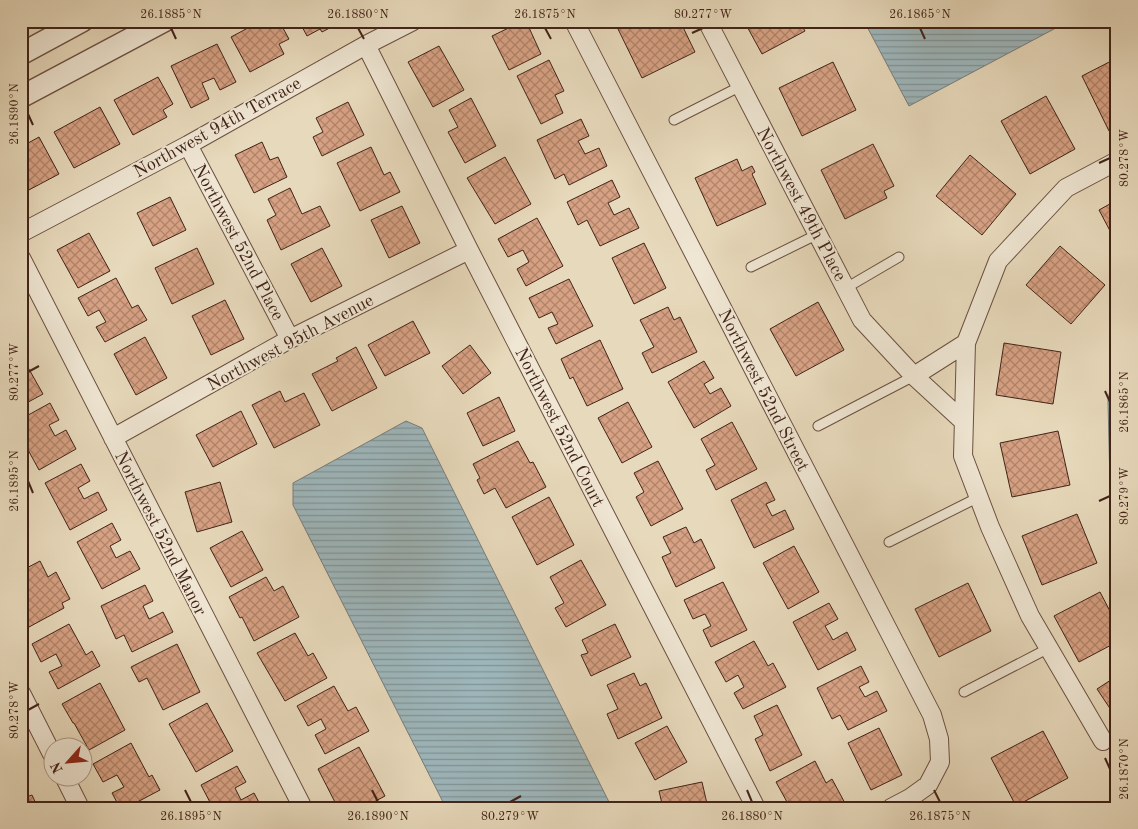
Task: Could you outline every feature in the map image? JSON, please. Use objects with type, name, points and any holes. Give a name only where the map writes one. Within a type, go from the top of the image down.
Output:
[{"type":"street","points":[[21,54],[82,21]]},
{"type":"street","points":[[21,97],[164,21]]},
{"type":"street","name":"Northwest 94th Terrace","points":[[21,233],[188,145],[366,45],[413,21]]},
{"type":"street","name":"Northwest 52nd Street","points":[[574,21],[932,715],[939,739],[940,762],[928,785],[910,798],[890,808]]},
{"type":"street","name":"Northwest 49th Place","points":[[707,21],[862,320],[914,376],[964,422]]},
{"type":"street","name":"Northwest 52nd Court","points":[[366,45],[469,250],[756,808]]},
{"type":"street","name":"Northwest 52nd Place","points":[[188,145],[290,339]]},
{"type":"street","points":[[1103,741],[1030,616],[990,527],[963,456],[966,344],[998,262],[1066,188],[1117,160]]},
{"type":"street","name":"Northwest 95th Avenue","points":[[112,438],[290,339],[469,250]]},
{"type":"street","name":"Northwest 52nd Manor","points":[[21,258],[303,808]]},
{"type":"street","points":[[914,376],[966,344]]},
{"type":"street","points":[[21,693],[43,736]]},
{"type":"street","points":[[69,786],[80,808]]},
{"type":"lane","points":[[674,120],[740,86]]},
{"type":"lane","points":[[751,267],[818,234]]},
{"type":"lane","points":[[846,288],[899,257]]},
{"type":"lane","points":[[818,426],[914,376]]},
{"type":"lane","points":[[889,542],[979,497]]},
{"type":"lane","points":[[964,692],[1049,648]]},
{"type":"water","points":[[864,21],[1069,21],[909,106]]},
{"type":"water","points":[[1117,349],[1117,505],[1110,485],[1108,401]]},
{"type":"water","points":[[406,421],[422,428],[612,808],[446,808],[293,505],[293,483]]},
{"type":"building","points":[[261,21],[279,21],[289,39],[279,44],[284,54],[250,72],[231,37]]},
{"type":"building","points":[[299,21],[343,21],[322,32],[320,29],[307,36]]},
{"type":"building","points":[[526,21],[541,54],[509,70],[492,36]]},
{"type":"building","points":[[634,21],[680,21],[695,52],[642,78],[618,29]]},
{"type":"building","points":[[744,21],[799,21],[805,31],[762,54]]},
{"type":"building","points":[[217,44],[236,82],[220,90],[214,78],[202,83],[209,99],[191,108],[171,66]]},
{"type":"building","points":[[439,46],[464,90],[433,107],[408,62]]},
{"type":"building","points":[[1117,58],[1117,127],[1109,131],[1082,76]]},
{"type":"building","points":[[549,60],[564,91],[555,95],[563,113],[541,124],[517,76]]},
{"type":"building","points":[[833,62],[856,110],[802,136],[779,88]]},
{"type":"building","points":[[158,77],[173,104],[163,110],[167,117],[133,135],[114,100]]},
{"type":"building","points":[[1046,96],[1075,149],[1030,174],[1001,121]]},
{"type":"building","points":[[471,98],[496,146],[465,163],[448,132],[458,127],[449,110]]},
{"type":"building","points":[[348,102],[364,135],[322,156],[313,137],[323,132],[316,118]]},
{"type":"building","points":[[100,107],[120,144],[74,168],[54,132]]},
{"type":"building","points":[[581,119],[589,136],[578,141],[585,154],[599,148],[607,166],[569,185],[564,174],[555,179],[537,140]]},
{"type":"building","points":[[39,137],[59,174],[25,192],[21,186],[21,147]]},
{"type":"building","points":[[262,142],[270,160],[278,157],[287,177],[254,193],[235,155]]},
{"type":"building","points":[[873,144],[894,186],[884,191],[887,198],[845,219],[821,170]]},
{"type":"building","points":[[371,147],[384,175],[390,172],[400,192],[360,211],[337,163]]},
{"type":"building","points":[[970,155],[1016,194],[982,235],[936,196]]},
{"type":"building","points":[[505,157],[531,204],[495,224],[467,178]]},
{"type":"building","points":[[737,159],[742,171],[752,166],[755,172],[752,174],[766,204],[717,226],[695,178]]},
{"type":"building","points":[[612,180],[620,197],[608,203],[614,215],[629,208],[639,228],[600,246],[587,220],[578,225],[567,202]]},
{"type":"building","points":[[290,188],[302,214],[320,206],[330,226],[281,250],[267,220],[276,215],[268,199]]},
{"type":"building","points":[[170,197],[186,230],[153,246],[137,213]]},
{"type":"building","points":[[1117,200],[1117,244],[1099,210]]},
{"type":"building","points":[[402,206],[420,243],[389,258],[371,220]]},
{"type":"building","points":[[537,218],[563,266],[526,286],[517,269],[529,262],[523,250],[508,257],[498,239]]},
{"type":"building","points":[[89,233],[110,271],[78,288],[57,250]]},
{"type":"building","points":[[644,243],[666,288],[634,304],[612,258]]},
{"type":"building","points":[[1060,246],[1105,285],[1071,324],[1026,285]]},
{"type":"building","points":[[197,248],[214,284],[172,304],[155,268]]},
{"type":"building","points":[[322,248],[342,286],[311,302],[291,264]]},
{"type":"building","points":[[116,278],[132,308],[138,305],[147,320],[105,342],[96,327],[106,322],[99,310],[88,316],[78,298]]},
{"type":"building","points":[[569,279],[593,326],[556,344],[548,328],[558,324],[552,312],[539,318],[529,298]]},
{"type":"building","points":[[225,300],[244,339],[211,355],[192,316]]},
{"type":"building","points":[[818,302],[844,350],[796,376],[770,329]]},
{"type":"building","points":[[668,307],[674,320],[680,317],[697,352],[652,373],[642,353],[654,347],[640,320]]},
{"type":"building","points":[[413,321],[430,353],[385,376],[368,345]]},
{"type":"building","points":[[145,337],[167,378],[136,395],[114,354]]},
{"type":"building","points":[[600,340],[623,389],[587,406],[573,377],[570,379],[561,359]]},
{"type":"building","points":[[1004,343],[1061,352],[1053,404],[996,395]]},
{"type":"building","points":[[470,345],[491,373],[463,394],[442,366]]},
{"type":"building","points":[[356,347],[377,388],[332,411],[312,374],[338,361],[336,358]]},
{"type":"building","points":[[21,355],[43,394],[21,406]]},
{"type":"building","points":[[704,361],[714,378],[704,384],[710,394],[721,388],[731,406],[694,428],[668,382]]},
{"type":"building","points":[[280,391],[285,402],[304,393],[320,425],[274,448],[252,405]]},
{"type":"building","points":[[499,397],[515,431],[483,446],[467,413]]},
{"type":"building","points":[[628,402],[652,447],[622,463],[598,418]]},
{"type":"building","points":[[50,403],[59,420],[49,425],[55,436],[66,430],[76,449],[39,470],[21,437],[21,419]]},
{"type":"building","points":[[241,411],[257,444],[213,467],[196,435]]},
{"type":"building","points":[[732,422],[757,469],[716,490],[706,470],[715,465],[701,439]]},
{"type":"building","points":[[1058,431],[1070,485],[1012,497],[1000,443]]},
{"type":"building","points":[[518,441],[530,463],[533,462],[546,487],[506,508],[495,488],[484,494],[477,480],[480,478],[473,464]]},
{"type":"building","points":[[658,461],[683,509],[651,526],[636,497],[644,492],[634,473]]},
{"type":"building","points":[[81,464],[90,481],[78,488],[84,499],[98,492],[107,510],[70,530],[45,483]]},
{"type":"building","points":[[220,482],[232,522],[197,532],[185,492]]},
{"type":"building","points":[[766,482],[775,500],[766,504],[772,516],[785,510],[794,529],[754,548],[731,500]]},
{"type":"building","points":[[549,497],[574,545],[537,565],[512,517]]},
{"type":"building","points":[[1077,514],[1097,563],[1042,585],[1022,536]]},
{"type":"building","points":[[112,523],[121,540],[110,546],[116,558],[130,551],[140,569],[102,589],[77,542]]},
{"type":"building","points":[[686,527],[694,543],[701,539],[715,568],[676,587],[662,557],[671,553],[663,537]]},
{"type":"building","points":[[242,531],[263,570],[231,587],[210,548]]},
{"type":"building","points":[[794,546],[819,592],[788,609],[763,563]]},
{"type":"building","points":[[581,560],[606,605],[566,627],[555,608],[564,603],[550,577]]},
{"type":"building","points":[[40,561],[48,577],[56,572],[70,599],[62,603],[64,608],[29,627],[21,613],[21,571]]},
{"type":"building","points":[[266,577],[274,591],[283,586],[299,617],[254,641],[229,597]]},
{"type":"building","points":[[723,582],[747,630],[711,647],[703,630],[711,626],[705,614],[693,619],[684,600]]},
{"type":"building","points":[[968,583],[991,631],[939,657],[915,609]]},
{"type":"building","points":[[145,585],[153,601],[143,606],[149,619],[163,612],[173,632],[132,652],[124,635],[116,639],[101,606]]},
{"type":"building","points":[[1100,592],[1112,615],[1117,612],[1117,642],[1079,662],[1054,616]]},
{"type":"building","points":[[829,603],[838,619],[825,626],[833,640],[847,632],[856,650],[818,670],[793,622]]},
{"type":"building","points":[[69,624],[86,655],[92,651],[100,666],[58,689],[49,672],[62,666],[56,654],[41,662],[32,644]]},
{"type":"building","points":[[615,624],[631,657],[591,676],[581,655],[588,653],[582,640]]},
{"type":"building","points":[[295,633],[308,656],[313,653],[327,678],[285,701],[257,653]]},
{"type":"building","points":[[754,641],[768,666],[773,663],[786,687],[743,709],[734,693],[744,687],[738,675],[726,682],[715,662]]},
{"type":"building","points":[[177,644],[200,692],[163,710],[147,678],[139,682],[131,667]]},
{"type":"building","points":[[861,666],[869,682],[859,687],[865,697],[877,691],[887,711],[848,730],[840,715],[832,719],[817,688]]},
{"type":"building","points":[[634,673],[640,686],[646,683],[662,718],[618,739],[607,714],[618,709],[607,685]]},
{"type":"building","points":[[1117,676],[1117,719],[1097,689]]},
{"type":"building","points":[[100,683],[125,730],[92,748],[92,736],[81,736],[62,704]]},
{"type":"building","points":[[334,686],[348,711],[356,707],[369,731],[325,754],[315,735],[326,729],[321,719],[308,726],[297,706]]},
{"type":"building","points":[[207,703],[233,751],[196,772],[169,724]]},
{"type":"building","points":[[777,705],[802,755],[770,771],[755,739],[763,735],[754,716]]},
{"type":"building","points":[[667,726],[687,762],[655,780],[635,743]]},
{"type":"building","points":[[879,728],[902,775],[871,790],[848,743]]},
{"type":"building","points":[[1043,731],[1068,778],[1016,806],[991,758]]},
{"type":"building","points":[[131,743],[149,777],[152,775],[160,790],[126,808],[120,808],[112,793],[124,787],[117,775],[103,782],[93,764]]},
{"type":"building","points":[[359,747],[385,796],[363,808],[338,808],[318,769]]},
{"type":"building","points":[[815,761],[826,783],[832,779],[846,805],[841,808],[793,808],[789,801],[787,802],[776,782]]},
{"type":"building","points":[[237,766],[246,782],[235,788],[241,800],[254,793],[262,808],[213,808],[201,785]]},
{"type":"building","points":[[702,782],[708,808],[663,808],[659,791]]},
{"type":"building","points":[[32,795],[38,808],[21,808],[21,799]]}]
